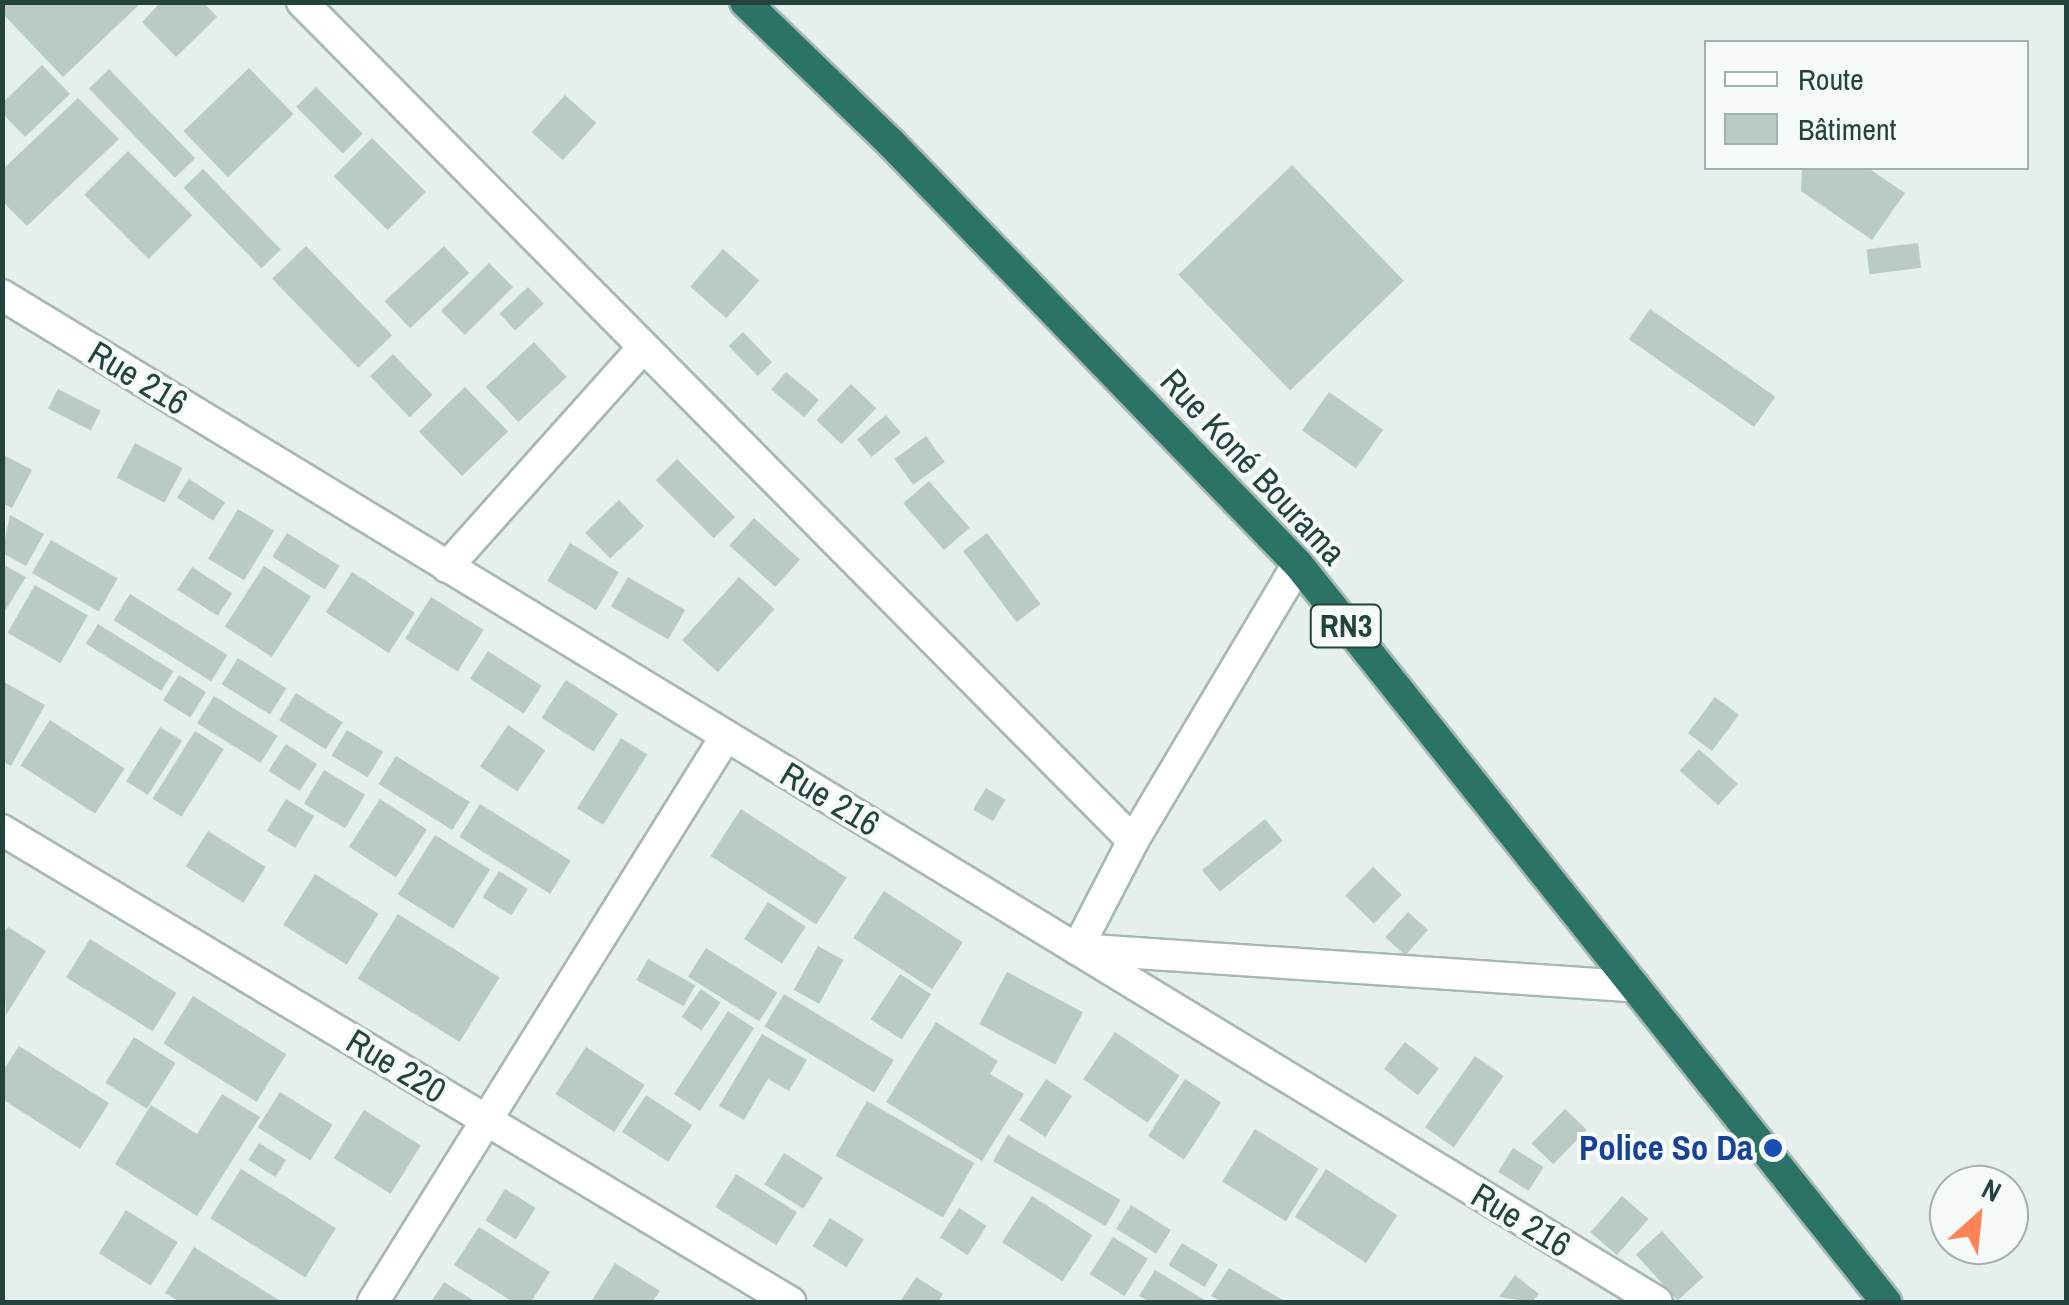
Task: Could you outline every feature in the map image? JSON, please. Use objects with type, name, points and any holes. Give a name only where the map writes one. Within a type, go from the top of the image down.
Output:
[{"type":"highway","name":"Rue Koné Bourama","points":[[745,2],[891,143],[1298,564],[1628,986],[1886,1302]]},
{"type":"street","points":[[302,2],[1133,841]]},
{"type":"street","name":"Rue 216","points":[[2,295],[1656,1302]]},
{"type":"street","points":[[448,566],[644,347]]},
{"type":"street","points":[[1298,564],[1133,841],[1077,949],[1628,986]]},
{"type":"street","points":[[373,1302],[726,736]]},
{"type":"street","name":"Rue 220","points":[[2,830],[790,1302]]},
{"type":"building","points":[[2,2],[142,2],[63,77],[2,13]]},
{"type":"building","points":[[161,2],[203,2],[217,17],[176,57],[142,22]]},
{"type":"building","points":[[42,65],[70,94],[25,137],[2,113],[2,103]]},
{"type":"building","points":[[249,68],[293,114],[228,177],[184,131]]},
{"type":"building","points":[[109,69],[195,158],[175,178],[89,88]]},
{"type":"building","points":[[316,87],[363,134],[343,153],[296,107]]},
{"type":"building","points":[[565,95],[596,123],[563,160],[532,132]]},
{"type":"building","points":[[78,98],[119,139],[27,226],[2,201],[2,170]]},
{"type":"building","points":[[372,138],[426,192],[388,230],[334,176]]},
{"type":"building","points":[[128,151],[192,215],[149,259],[84,195]]},
{"type":"building","points":[[1292,165],[1404,281],[1290,391],[1178,275]]},
{"type":"building","points":[[203,169],[281,250],[261,268],[184,188]]},
{"type":"building","points":[[1802,170],[1871,170],[1905,193],[1872,240],[1801,191]]},
{"type":"building","points":[[1918,243],[1921,268],[1869,274],[1866,249]]},
{"type":"building","points":[[306,246],[392,335],[358,368],[272,279]]},
{"type":"building","points":[[444,246],[469,273],[410,328],[385,301]]},
{"type":"building","points":[[723,249],[759,280],[726,318],[690,287]]},
{"type":"building","points":[[489,263],[513,287],[465,335],[441,311]]},
{"type":"building","points":[[528,287],[544,304],[515,330],[499,314]]},
{"type":"building","points":[[1650,309],[1775,397],[1754,427],[1629,339]]},
{"type":"building","points":[[743,332],[772,362],[758,376],[729,346]]},
{"type":"building","points":[[534,342],[567,377],[518,422],[486,387]]},
{"type":"building","points":[[393,354],[433,395],[410,417],[370,376]]},
{"type":"building","points":[[786,372],[819,400],[804,417],[771,390]]},
{"type":"building","points":[[851,384],[876,408],[841,444],[816,420]]},
{"type":"building","points":[[465,387],[508,432],[462,476],[419,431]]},
{"type":"building","points":[[58,389],[101,411],[91,430],[48,409]]},
{"type":"building","points":[[1329,392],[1383,430],[1356,468],[1302,431]]},
{"type":"building","points":[[886,415],[901,433],[872,457],[857,439]]},
{"type":"building","points":[[926,436],[945,462],[913,485],[894,459]]},
{"type":"building","points":[[135,443],[183,468],[164,503],[117,477]]},
{"type":"building","points":[[4,455],[32,470],[12,508],[2,503]]},
{"type":"building","points":[[677,459],[735,517],[714,538],[656,480]]},
{"type":"building","points":[[189,479],[225,502],[213,521],[177,497]]},
{"type":"building","points":[[929,481],[970,528],[944,550],[903,503]]},
{"type":"building","points":[[619,500],[644,526],[610,559],[585,533]]},
{"type":"building","points":[[238,509],[274,531],[244,580],[208,559]]},
{"type":"building","points":[[10,515],[44,534],[26,566],[2,553]]},
{"type":"building","points":[[754,518],[800,559],[775,587],[729,545]]},
{"type":"building","points":[[287,533],[340,566],[325,590],[272,557]]},
{"type":"building","points":[[987,533],[1041,604],[1017,622],[963,551]]},
{"type":"building","points":[[51,540],[118,578],[99,611],[32,573]]},
{"type":"building","points":[[570,543],[619,572],[596,610],[547,581]]},
{"type":"building","points":[[2,564],[26,577],[2,616]]},
{"type":"building","points":[[264,566],[311,596],[272,657],[225,626]]},
{"type":"building","points":[[192,567],[232,593],[218,616],[177,590]]},
{"type":"building","points":[[352,572],[415,613],[389,653],[326,612]]},
{"type":"building","points":[[628,577],[685,610],[668,639],[611,606]]},
{"type":"building","points":[[739,577],[775,609],[718,672],[682,640]]},
{"type":"building","points":[[35,585],[88,616],[60,663],[8,633]]},
{"type":"building","points":[[130,594],[228,655],[211,681],[114,620]]},
{"type":"building","points":[[431,597],[484,630],[458,671],[405,639]]},
{"type":"building","points":[[98,624],[173,671],[161,691],[86,644]]},
{"type":"building","points":[[488,651],[542,686],[524,714],[470,679]]},
{"type":"building","points":[[238,658],[286,688],[270,714],[222,684]]},
{"type":"building","points":[[179,675],[206,692],[190,717],[163,700]]},
{"type":"building","points":[[566,680],[618,714],[593,752],[541,718]]},
{"type":"building","points":[[2,681],[45,705],[11,766],[2,761]]},
{"type":"building","points":[[296,693],[343,722],[326,749],[279,720]]},
{"type":"building","points":[[214,696],[278,736],[261,763],[197,723]]},
{"type":"building","points":[[1715,697],[1739,715],[1712,751],[1688,733]]},
{"type":"building","points":[[50,720],[125,768],[95,814],[21,765]]},
{"type":"building","points":[[508,725],[545,750],[517,792],[480,766]]},
{"type":"building","points":[[160,727],[182,741],[148,795],[126,781]]},
{"type":"building","points":[[347,730],[383,752],[368,777],[332,756]]},
{"type":"building","points":[[195,731],[224,749],[181,817],[153,799]]},
{"type":"building","points":[[621,738],[647,754],[603,825],[577,808]]},
{"type":"building","points":[[286,744],[317,764],[300,791],[269,771]]},
{"type":"building","points":[[1699,749],[1738,784],[1718,805],[1680,771]]},
{"type":"building","points":[[396,756],[470,802],[452,830],[379,784]]},
{"type":"building","points":[[324,770],[365,795],[345,828],[304,803]]},
{"type":"building","points":[[986,788],[1006,800],[993,821],[973,809]]},
{"type":"building","points":[[286,799],[314,816],[295,848],[267,831]]},
{"type":"building","points":[[380,799],[427,829],[396,877],[349,847]]},
{"type":"building","points":[[480,804],[571,861],[550,894],[459,837]]},
{"type":"building","points":[[741,809],[847,878],[816,925],[711,856]]},
{"type":"building","points":[[1265,819],[1283,841],[1220,892],[1202,870]]},
{"type":"building","points":[[208,831],[266,867],[243,903],[186,867]]},
{"type":"building","points":[[435,835],[490,869],[453,929],[398,894]]},
{"type":"building","points":[[1373,867],[1402,895],[1374,924],[1345,896]]},
{"type":"building","points":[[499,871],[528,889],[511,915],[483,897]]},
{"type":"building","points":[[315,874],[379,914],[347,965],[283,925]]},
{"type":"building","points":[[884,891],[963,942],[932,989],[854,938]]},
{"type":"building","points":[[768,902],[806,927],[782,963],[744,939]]},
{"type":"building","points":[[1408,912],[1428,930],[1405,955],[1385,937]]},
{"type":"building","points":[[398,914],[500,978],[459,1042],[358,978]]},
{"type":"building","points":[[8,927],[46,951],[6,1015],[2,935]]},
{"type":"building","points":[[90,939],[177,993],[153,1031],[66,977]]},
{"type":"building","points":[[818,946],[843,960],[819,1004],[794,990]]},
{"type":"building","points":[[706,948],[777,993],[759,1021],[688,977]]},
{"type":"building","points":[[648,959],[695,985],[684,1006],[636,980]]},
{"type":"building","points":[[1007,972],[1083,1012],[1055,1064],[979,1024]]},
{"type":"building","points":[[900,974],[931,994],[902,1039],[871,1019]]},
{"type":"building","points":[[701,989],[721,1003],[701,1031],[681,1017]]},
{"type":"building","points":[[784,994],[894,1060],[874,1092],[764,1027]]},
{"type":"building","points":[[193,996],[286,1054],[257,1102],[163,1043]]},
{"type":"building","points":[[728,1011],[754,1028],[700,1111],[674,1094]]},
{"type":"building","points":[[936,1022],[998,1061],[990,1074],[1024,1094],[982,1161],[886,1102]]},
{"type":"building","points":[[1115,1032],[1180,1076],[1148,1123],[1083,1079]]},
{"type":"building","points":[[762,1034],[807,1060],[789,1091],[768,1079],[744,1120],[719,1106]]},
{"type":"building","points":[[134,1037],[176,1063],[147,1109],[105,1083]]},
{"type":"building","points":[[1405,1042],[1439,1068],[1418,1095],[1384,1069]]},
{"type":"building","points":[[19,1046],[109,1103],[80,1149],[2,1099],[2,1072]]},
{"type":"building","points":[[586,1047],[645,1085],[614,1132],[556,1094]]},
{"type":"building","points":[[1475,1056],[1504,1076],[1454,1147],[1425,1127]]},
{"type":"building","points":[[1046,1079],[1072,1096],[1045,1137],[1019,1120]]},
{"type":"building","points":[[1185,1079],[1221,1102],[1184,1159],[1148,1136]]},
{"type":"building","points":[[280,1092],[333,1125],[310,1160],[258,1128]]},
{"type":"building","points":[[222,1094],[260,1117],[197,1216],[115,1164],[151,1105],[197,1134]]},
{"type":"building","points":[[646,1095],[692,1125],[668,1162],[622,1132]]},
{"type":"building","points":[[867,1101],[974,1163],[943,1218],[836,1156]]},
{"type":"building","points":[[1565,1109],[1587,1130],[1553,1164],[1532,1144]]},
{"type":"building","points":[[364,1110],[421,1146],[391,1194],[334,1158]]},
{"type":"building","points":[[1255,1129],[1319,1169],[1286,1221],[1222,1182]]},
{"type":"building","points":[[1008,1135],[1121,1200],[1106,1226],[993,1161]]},
{"type":"building","points":[[259,1143],[286,1160],[276,1177],[248,1160]]},
{"type":"building","points":[[1513,1148],[1544,1167],[1529,1191],[1498,1172]]},
{"type":"building","points":[[784,1153],[823,1177],[803,1209],[764,1184]]},
{"type":"building","points":[[241,1169],[336,1228],[305,1278],[210,1218]]},
{"type":"building","points":[[1326,1169],[1397,1215],[1366,1263],[1295,1217]]},
{"type":"building","points":[[736,1174],[797,1212],[776,1245],[715,1207]]},
{"type":"building","points":[[505,1189],[536,1208],[516,1239],[485,1220]]},
{"type":"building","points":[[1032,1196],[1092,1235],[1062,1281],[1002,1242]]},
{"type":"building","points":[[1622,1196],[1648,1219],[1617,1255],[1591,1232]]},
{"type":"building","points":[[1131,1205],[1171,1230],[1156,1254],[1116,1229]]},
{"type":"building","points":[[959,1208],[987,1226],[968,1255],[940,1237]]},
{"type":"building","points":[[126,1210],[178,1242],[151,1286],[99,1253]]},
{"type":"building","points":[[830,1218],[864,1239],[846,1267],[813,1246]]},
{"type":"building","points":[[479,1227],[550,1272],[531,1302],[513,1302],[454,1265]]},
{"type":"building","points":[[1662,1231],[1703,1277],[1677,1300],[1636,1254]]},
{"type":"building","points":[[1113,1237],[1148,1259],[1124,1296],[1090,1274]]},
{"type":"building","points":[[1182,1243],[1218,1265],[1205,1287],[1169,1265]]},
{"type":"building","points":[[194,1247],[282,1302],[180,1302],[165,1293]]},
{"type":"building","points":[[615,1263],[660,1291],[652,1302],[591,1302]]},
{"type":"building","points":[[1229,1268],[1286,1302],[1222,1302],[1211,1296]]},
{"type":"building","points":[[1155,1270],[1208,1302],[1150,1302],[1139,1296]]},
{"type":"building","points":[[1515,1275],[1539,1294],[1532,1302],[1499,1297]]},
{"type":"building","points":[[916,1277],[943,1294],[938,1302],[900,1302]]},
{"type":"building","points":[[444,1282],[476,1302],[431,1302]]},
{"type":"place","name":"Police So Da","points":[[1773,1148]]}]
